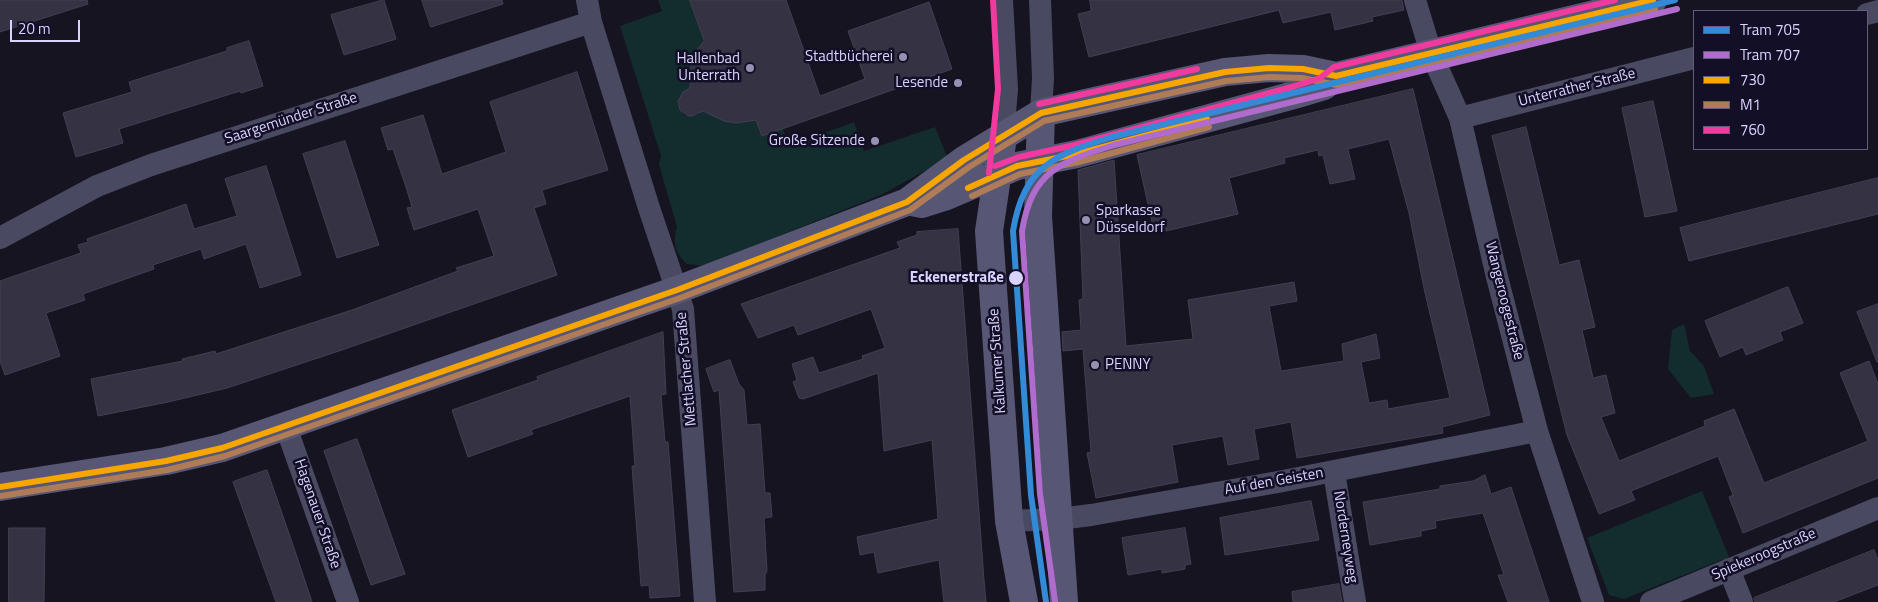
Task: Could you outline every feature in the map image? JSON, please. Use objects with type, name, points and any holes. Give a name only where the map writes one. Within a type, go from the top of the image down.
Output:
[{"type":"main road","points":[[0,487],[166,461],[222,448],[676,290],[907,202],[964,160],[1041,113],[1225,72],[1269,68],[1303,69],[1336,76],[1653,0]]},
{"type":"main road","points":[[907,202],[922,204],[963,191],[998,174],[1039,161],[1077,154],[1294,96],[1324,86],[1336,76]]},
{"type":"main road","points":[[1041,113],[1038,216],[1064,602]]},
{"type":"main road","points":[[1003,137],[1017,140],[1039,161]]},
{"type":"main road","name":"Kalkumer Straße","points":[[1003,137],[990,231],[1009,521],[1024,602]]},
{"type":"main road","points":[[963,191],[982,205],[990,231]]},
{"type":"street","name":"Mettlacher Straße","points":[[586,0],[591,22],[683,309],[705,602]]},
{"type":"street","name":"Kalkumer Straße","points":[[1002,0],[1007,88],[1003,137]]},
{"type":"street","points":[[1040,0],[1043,78],[1041,113]]},
{"type":"street","name":"Wangeroogestraße","points":[[1415,0],[1430,53],[1460,118],[1500,287],[1537,431],[1593,602]]},
{"type":"street","name":"Saargemünder Straße","points":[[0,238],[97,186],[151,165],[591,22]]},
{"type":"street","name":"Unterrather Straße","points":[[1460,118],[1693,58]]},
{"type":"street","name":"Hagenauer Straße","points":[[286,427],[348,602]]},
{"type":"street","name":"Auf den Geisten","points":[[1009,521],[1059,519],[1334,472],[1537,431]]},
{"type":"street","name":"Norderneyweg","points":[[1334,472],[1355,602]]},
{"type":"street","name":"Spiekeroogstraße","points":[[1651,602],[1878,508]]},
{"type":"street","points":[[1729,570],[1742,602]]},
{"type":"green space","points":[[658,0],[690,0],[704,41],[696,52],[690,70],[692,89],[683,92],[678,101],[683,114],[687,116],[697,115],[704,108],[716,116],[728,120],[756,119],[762,136],[783,129],[789,146],[854,122],[864,151],[935,127],[947,156],[932,167],[881,195],[704,266],[687,264],[677,252],[675,238],[677,227],[659,165],[661,156],[620,26],[662,11]]},
{"type":"green space","points":[[1684,324],[1690,351],[1704,366],[1714,394],[1691,398],[1668,369],[1672,330]]},
{"type":"green space","points":[[1702,491],[1729,557],[1624,599],[1609,595],[1587,538]]},
{"type":"building","points":[[0,0],[87,0],[88,4],[0,32]]},
{"type":"building","points":[[384,0],[396,39],[344,55],[331,15]]},
{"type":"building","points":[[422,0],[502,0],[503,4],[431,27]]},
{"type":"building","name":"Hallenbad Unterrath","points":[[690,0],[786,0],[820,96],[865,79],[848,31],[929,2],[952,69],[762,136],[756,120],[736,123],[724,121],[703,111],[688,116],[680,110],[678,101],[683,92],[690,88],[691,65],[697,50],[704,41]]},
{"type":"building","points":[[1090,0],[1402,0],[1404,10],[1372,17],[1373,21],[1335,30],[1331,12],[1283,23],[1279,10],[1089,57],[1078,14],[1091,11]]},
{"type":"building","points":[[249,41],[263,86],[241,93],[240,91],[119,129],[123,143],[76,157],[63,113],[132,92],[129,82],[227,51],[227,48]]},
{"type":"building","points":[[577,72],[608,170],[542,190],[546,204],[534,208],[557,275],[227,388],[98,416],[91,379],[183,361],[182,359],[215,351],[216,354],[352,310],[458,271],[456,268],[494,256],[478,209],[414,230],[407,208],[412,207],[406,187],[393,149],[388,150],[381,128],[423,115],[442,174],[506,152],[490,102]]},
{"type":"building","points":[[1413,89],[1490,415],[1442,427],[1443,433],[1297,458],[1291,422],[1254,429],[1259,459],[1228,465],[1223,436],[1172,445],[1178,482],[1096,498],[1087,453],[1091,452],[1083,349],[1063,351],[1062,332],[1081,330],[1079,300],[1083,299],[1078,170],[1114,160],[1126,346],[1193,339],[1188,300],[1294,282],[1297,301],[1269,306],[1281,371],[1344,361],[1342,344],[1376,334],[1380,358],[1361,362],[1369,403],[1387,400],[1388,409],[1450,398],[1425,293],[1409,213],[1389,139],[1348,149],[1355,179],[1330,184],[1323,155],[1319,156],[1318,150],[1284,158],[1285,163],[1229,178],[1238,214],[1166,231],[1166,228],[1154,231],[1137,155]]},
{"type":"building","points":[[1653,101],[1677,211],[1645,217],[1622,108]]},
{"type":"building","points":[[1526,127],[1559,265],[1579,260],[1595,327],[1582,330],[1593,378],[1606,375],[1615,413],[1601,417],[1619,461],[1705,426],[1704,421],[1734,409],[1764,483],[1868,441],[1840,373],[1869,361],[1878,384],[1878,478],[1743,533],[1729,497],[1733,495],[1718,456],[1631,491],[1635,500],[1599,514],[1567,435],[1492,136]]},
{"type":"building","points":[[345,141],[379,245],[337,258],[303,154]]},
{"type":"building","points":[[266,166],[301,275],[260,288],[246,244],[204,259],[201,249],[153,265],[154,269],[83,294],[85,300],[46,313],[60,356],[5,375],[0,361],[0,281],[81,253],[78,245],[88,242],[87,239],[186,204],[194,229],[237,216],[225,179]]},
{"type":"building","points":[[1878,178],[1878,214],[1689,261],[1680,228]]},
{"type":"building","points":[[958,229],[986,602],[944,602],[939,560],[878,573],[874,552],[860,555],[857,537],[938,519],[932,440],[884,451],[878,373],[803,399],[799,398],[793,382],[797,380],[792,364],[813,357],[819,373],[863,359],[862,356],[885,348],[871,309],[798,335],[794,325],[758,338],[741,304],[900,248],[897,242],[917,235],[917,232]]},
{"type":"building","points":[[1788,287],[1803,323],[1780,332],[1783,340],[1746,355],[1743,347],[1720,357],[1705,321]]},
{"type":"building","points":[[1878,304],[1878,362],[1877,362],[1857,312]]},
{"type":"building","points":[[663,332],[666,394],[661,395],[665,442],[668,442],[680,596],[650,598],[649,585],[641,586],[632,466],[635,466],[630,396],[531,430],[533,434],[468,457],[452,410],[538,380],[537,377]]},
{"type":"building","points":[[730,360],[739,384],[744,390],[747,425],[760,424],[765,493],[770,493],[772,517],[764,518],[767,571],[765,575],[765,590],[734,592],[719,390],[714,392],[706,369]]},
{"type":"building","points":[[357,439],[405,574],[371,585],[324,451]]},
{"type":"building","points":[[267,470],[312,602],[276,602],[233,482]]},
{"type":"building","points":[[1485,475],[1491,494],[1511,487],[1549,602],[1508,602],[1498,575],[1504,575],[1483,513],[1435,521],[1436,528],[1421,531],[1421,536],[1370,545],[1363,502],[1440,489],[1440,486],[1473,481]]},
{"type":"building","points":[[1311,501],[1319,540],[1225,555],[1220,518]]},
{"type":"building","points":[[9,528],[45,528],[44,602],[9,602]]},
{"type":"building","points":[[1185,528],[1191,564],[1185,565],[1185,569],[1162,573],[1162,569],[1128,575],[1122,538]]},
{"type":"building","points":[[1874,550],[1878,560],[1878,585],[1834,602],[1755,602],[1754,598]]},
{"type":"building","points":[[1339,584],[1342,602],[1293,602],[1292,592]]},
{"type":"tram line","name":"705","points":[[1046,602],[1031,495],[1013,231],[1018,209],[1025,191],[1034,177],[1045,166],[1074,150],[1112,137],[1675,0]]},
{"type":"tram line","name":"707","points":[[1055,601],[1040,494],[1022,231],[1033,195],[1041,182],[1064,164],[1078,157],[1114,145],[1677,9]]},
{"type":"transit line","name":"760","points":[[989,173],[998,89],[993,0]]},
{"type":"transit line","name":"760","points":[[995,166],[1019,157],[1075,145],[1292,87],[1320,78],[1334,67],[1615,0]]},
{"type":"transit line","name":"730","points":[[0,487],[166,461],[222,448],[677,290],[907,202],[964,160],[1041,113],[1225,72],[1269,68],[1303,69],[1336,76],[1653,0]]},
{"type":"transit line","name":"M1","points":[[1,496],[167,470],[225,456],[680,298],[910,210],[969,167],[1044,121],[1226,81],[1269,77],[1302,78],[1337,85],[1655,9]]},
{"type":"transit line","name":"760","points":[[1039,104],[1197,69]]},
{"type":"transit line","name":"730","points":[[968,188],[1017,166],[1077,154],[1207,119]]},
{"type":"transit line","name":"M1","points":[[972,196],[1020,174],[1079,162],[1209,127]]},
{"type":"place","name":"Stadtbücherei","points":[[903,57]]},
{"type":"place","name":"Hallenbad Unterrath","points":[[750,68]]},
{"type":"place","name":"Lesende","points":[[958,83]]},
{"type":"place","name":"Große Sitzende","points":[[875,141]]},
{"type":"place","name":"Sparkasse Düsseldorf","points":[[1086,220]]},
{"type":"place","name":"Eckenerstraße","points":[[1016,278]]},
{"type":"place","name":"PENNY","points":[[1095,365]]}]
